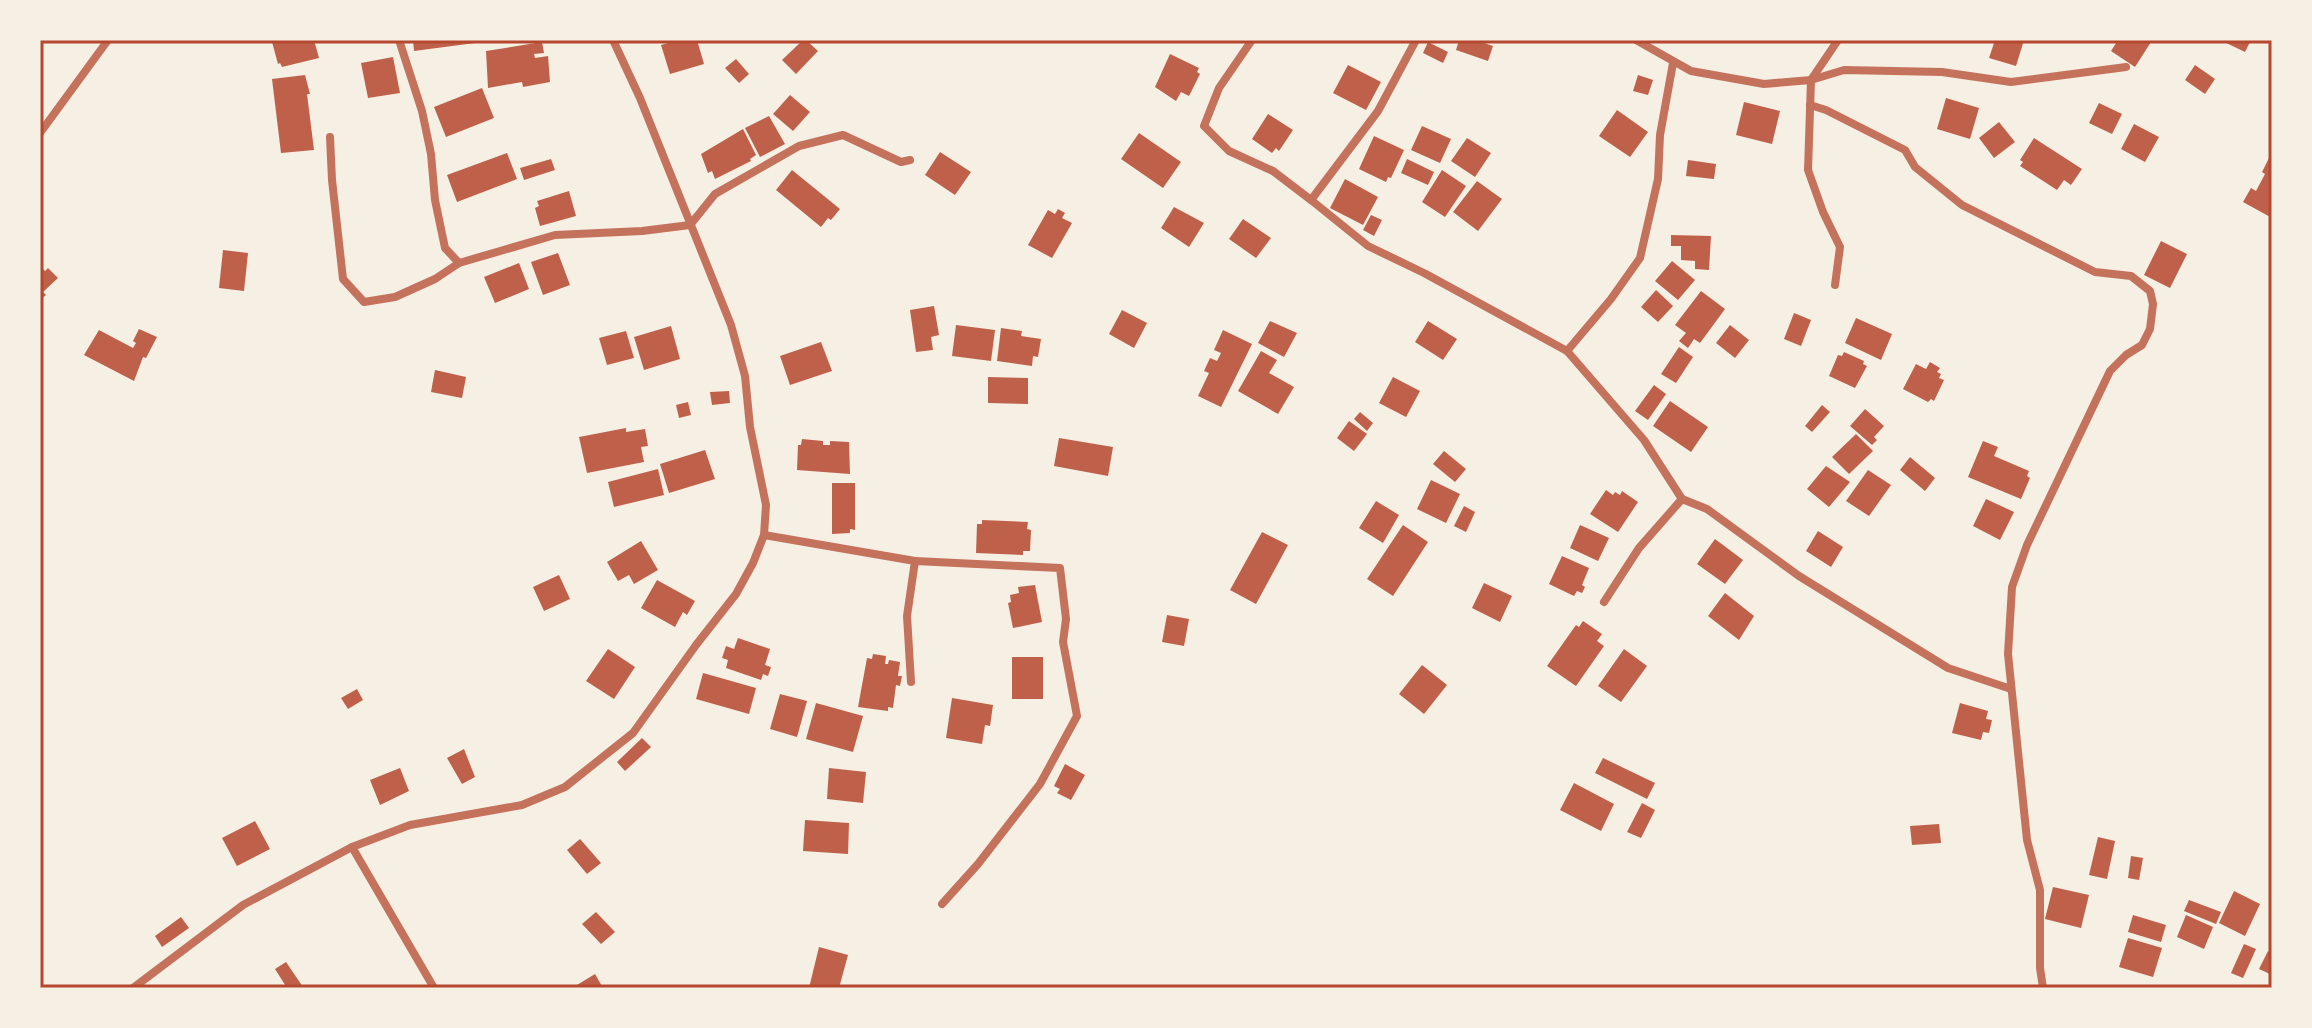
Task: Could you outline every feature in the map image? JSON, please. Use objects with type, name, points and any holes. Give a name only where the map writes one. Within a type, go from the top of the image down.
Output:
[{"type":"street","points":[[40,133],[108,40]]},
{"type":"street","points":[[399,40],[422,111],[445,248],[459,263]]},
{"type":"street","points":[[133,988],[243,905],[352,847],[410,825],[522,805],[565,787],[633,733],[736,594],[753,563],[764,535],[766,505],[750,427],[745,376],[731,325],[640,98],[613,40]]},
{"type":"street","points":[[1252,40],[1219,88],[1204,126],[1229,151],[1273,171],[1368,246],[1567,351],[1644,440],[1682,499],[1707,509],[1799,576],[1948,668],[2011,689]]},
{"type":"street","points":[[1311,200],[1378,111],[1416,40]]},
{"type":"street","points":[[1636,40],[1673,63],[1709,76],[1764,84],[1811,80],[1844,70],[1942,72],[2011,82],[2126,67]]},
{"type":"street","points":[[1835,285],[1840,247],[1808,170],[1811,80],[1838,40]]},
{"type":"street","points":[[1567,351],[1611,299],[1640,258],[1658,179],[1660,135],[1673,63]]},
{"type":"street","points":[[1810,105],[1905,150],[1915,167],[1962,205],[2095,272],[2131,276],[2150,291],[2153,304],[2150,329],[2142,345],[2110,371],[2016,572],[2012,587],[2008,654],[2027,840],[2040,890],[2043,988]]},
{"type":"street","points":[[330,137],[343,279],[364,302],[395,297],[435,279],[459,263],[555,235],[592,235],[690,225],[715,194],[799,146],[843,135],[901,162],[910,160]]},
{"type":"street","points":[[1604,602],[1639,548],[1682,499]]},
{"type":"street","points":[[764,535],[915,561],[1060,568],[1066,619],[1063,642],[1077,716],[1040,784],[978,864],[942,904]]},
{"type":"street","points":[[911,682],[907,616],[915,561]]},
{"type":"street","points":[[352,847],[434,988]]},
{"type":"building","points":[[314,40],[319,58],[282,67],[278,64],[272,42]]},
{"type":"building","points":[[413,40],[474,40],[475,43],[414,51]]},
{"type":"building","points":[[679,40],[697,40],[704,64],[670,74],[661,45]]},
{"type":"building","points":[[803,40],[818,51],[796,74],[782,60]]},
{"type":"building","points":[[1459,40],[1475,40],[1493,46],[1488,61],[1456,50]]},
{"type":"building","points":[[1995,40],[2024,40],[2016,66],[1989,58]]},
{"type":"building","points":[[2118,40],[2151,42],[2135,67],[2111,51]]},
{"type":"building","points":[[2220,40],[2251,40],[2245,52]]},
{"type":"building","points":[[542,42],[544,53],[534,54],[535,58],[548,56],[550,82],[523,87],[522,82],[488,88],[486,51]]},
{"type":"building","points":[[1428,42],[1448,52],[1443,63],[1423,53]]},
{"type":"building","points":[[1170,54],[1199,68],[1197,72],[1200,74],[1189,96],[1181,92],[1176,101],[1155,87]]},
{"type":"building","points":[[393,57],[400,93],[368,98],[361,63]]},
{"type":"building","points":[[736,59],[749,74],[739,83],[725,68]]},
{"type":"building","points":[[1348,65],[1381,82],[1366,110],[1333,93]]},
{"type":"building","points":[[2195,65],[2215,79],[2205,94],[2185,80]]},
{"type":"building","points":[[305,75],[310,94],[307,94],[314,150],[281,153],[272,79]]},
{"type":"building","points":[[1638,75],[1653,80],[1648,95],[1633,91]]},
{"type":"building","points":[[482,88],[494,118],[446,137],[434,107]]},
{"type":"building","points":[[790,95],[810,112],[793,131],[773,114]]},
{"type":"building","points":[[1946,98],[1979,108],[1970,139],[1937,129]]},
{"type":"building","points":[[1744,102],[1780,111],[1772,144],[1736,135]]},
{"type":"building","points":[[2099,103],[2122,114],[2112,134],[2089,123]]},
{"type":"building","points":[[1617,110],[1648,132],[1630,157],[1599,136]]},
{"type":"building","points":[[1268,114],[1293,130],[1279,151],[1276,148],[1272,153],[1252,139]]},
{"type":"building","points":[[769,116],[785,144],[760,157],[745,128]]},
{"type":"building","points":[[1999,122],[2015,142],[1994,158],[1979,138]]},
{"type":"building","points":[[2134,124],[2159,137],[2145,162],[2121,149]]},
{"type":"building","points":[[1422,126],[1451,139],[1440,163],[1411,150]]},
{"type":"building","points":[[743,129],[756,155],[751,161],[715,179],[712,171],[708,173],[701,154]]},
{"type":"building","points":[[1139,133],[1181,162],[1163,188],[1121,159]]},
{"type":"building","points":[[1374,136],[1404,150],[1386,182],[1359,169]]},
{"type":"building","points":[[1467,138],[1491,153],[1475,177],[1451,161]]},
{"type":"building","points":[[2034,138],[2082,169],[2071,185],[2064,180],[2057,190],[2020,166],[2023,162],[2020,160]]},
{"type":"building","points":[[940,152],[971,172],[955,195],[925,175]]},
{"type":"building","points":[[507,153],[517,179],[457,202],[447,175]]},
{"type":"building","points":[[2269,158],[2272,159],[2272,218],[2243,202],[2251,188],[2256,191]]},
{"type":"building","points":[[551,159],[555,170],[524,180],[520,168]]},
{"type":"building","points":[[1407,159],[1434,172],[1428,185],[1401,173]]},
{"type":"building","points":[[1688,160],[1716,164],[1714,179],[1686,176]]},
{"type":"building","points":[[792,170],[840,209],[821,227],[776,190]]},
{"type":"building","points":[[1442,170],[1466,186],[1445,217],[1422,202]]},
{"type":"building","points":[[1345,179],[1378,197],[1363,225],[1330,208]]},
{"type":"building","points":[[1477,181],[1502,199],[1478,231],[1453,212]]},
{"type":"building","points":[[569,191],[576,216],[540,226],[535,208],[539,206],[537,201]]},
{"type":"building","points":[[1174,207],[1204,223],[1189,247],[1161,228]]},
{"type":"building","points":[[1058,209],[1065,213],[1062,218],[1072,223],[1052,258],[1028,245],[1048,210],[1055,214]]},
{"type":"building","points":[[1371,215],[1382,220],[1374,236],[1363,230]]},
{"type":"building","points":[[1243,219],[1271,238],[1256,258],[1229,239]]},
{"type":"building","points":[[1671,235],[1711,236],[1709,270],[1695,269],[1695,261],[1681,260],[1681,246],[1671,246]]},
{"type":"building","points":[[2161,241],[2187,254],[2170,288],[2144,275]]},
{"type":"building","points":[[223,250],[248,253],[244,291],[219,288]]},
{"type":"building","points":[[558,253],[570,285],[543,295],[531,262]]},
{"type":"building","points":[[1672,261],[1695,280],[1678,300],[1655,281]]},
{"type":"building","points":[[519,263],[529,289],[495,303],[484,277]]},
{"type":"building","points":[[40,266],[45,271],[48,268],[58,278],[43,292],[46,295],[40,300]]},
{"type":"building","points":[[1656,290],[1673,306],[1658,322],[1641,307]]},
{"type":"building","points":[[1701,291],[1725,309],[1700,343],[1694,339],[1688,348],[1679,341],[1686,333],[1675,325]]},
{"type":"building","points":[[934,306],[939,335],[931,337],[933,350],[916,352],[910,310]]},
{"type":"building","points":[[1122,310],[1147,323],[1134,348],[1109,334]]},
{"type":"building","points":[[1794,313],[1811,320],[1801,346],[1784,339]]},
{"type":"building","points":[[1856,318],[1892,334],[1881,360],[1845,343]]},
{"type":"building","points":[[1270,321],[1297,333],[1284,357],[1258,343]]},
{"type":"building","points":[[1428,321],[1457,339],[1443,360],[1415,342]]},
{"type":"building","points":[[956,325],[995,330],[991,361],[952,356]]},
{"type":"building","points":[[1730,325],[1749,340],[1735,358],[1716,343]]},
{"type":"building","points":[[671,326],[680,359],[644,370],[634,337]]},
{"type":"building","points":[[1001,328],[1022,331],[1021,336],[1041,339],[1038,357],[1033,356],[1032,366],[997,361]]},
{"type":"building","points":[[139,329],[157,337],[146,358],[143,357],[134,381],[84,355],[99,330],[133,348]]},
{"type":"building","points":[[1223,330],[1252,344],[1221,407],[1198,396],[1209,373],[1204,371],[1210,358],[1217,361],[1221,353],[1214,350]]},
{"type":"building","points":[[626,331],[634,358],[607,365],[599,338]]},
{"type":"building","points":[[821,342],[832,371],[790,385],[780,356]]},
{"type":"building","points":[[1679,347],[1693,357],[1676,383],[1661,374]]},
{"type":"building","points":[[1261,351],[1277,360],[1269,373],[1294,387],[1278,414],[1238,391]]},
{"type":"building","points":[[1844,352],[1864,361],[1863,364],[1867,366],[1855,388],[1829,376],[1838,355],[1842,356]]},
{"type":"building","points":[[1930,362],[1940,368],[1937,372],[1941,374],[1939,378],[1944,380],[1934,401],[1931,399],[1928,402],[1903,389],[1916,364],[1926,369]]},
{"type":"building","points":[[435,370],[466,377],[462,398],[431,392]]},
{"type":"building","points":[[988,377],[1028,378],[1028,404],[988,403]]},
{"type":"building","points":[[1393,377],[1420,391],[1406,417],[1379,403]]},
{"type":"building","points":[[1654,385],[1666,394],[1648,420],[1635,411]]},
{"type":"building","points":[[729,391],[730,403],[712,405],[710,392]]},
{"type":"building","points":[[1670,401],[1708,427],[1691,452],[1653,426]]},
{"type":"building","points":[[688,402],[691,415],[679,418],[676,405]]},
{"type":"building","points":[[1822,405],[1830,412],[1812,432],[1805,426]]},
{"type":"building","points":[[1865,409],[1884,426],[1874,437],[1877,440],[1872,445],[1850,426]]},
{"type":"building","points":[[1360,412],[1373,423],[1367,431],[1354,419]]},
{"type":"building","points":[[1349,421],[1367,434],[1354,451],[1337,438]]},
{"type":"building","points":[[626,428],[626,432],[645,429],[648,446],[641,447],[644,462],[587,473],[579,437]]},
{"type":"building","points":[[1856,434],[1873,451],[1849,474],[1832,457]]},
{"type":"building","points":[[1059,438],[1113,447],[1108,476],[1054,466]]},
{"type":"building","points":[[802,439],[823,441],[823,445],[830,445],[830,441],[849,442],[850,474],[797,470],[798,445],[801,445]]},
{"type":"building","points":[[1983,441],[1998,447],[1994,456],[2029,471],[2027,476],[2030,478],[2021,499],[1968,477]]},
{"type":"building","points":[[705,450],[715,479],[669,493],[660,464]]},
{"type":"building","points":[[1444,451],[1466,469],[1455,482],[1433,464]]},
{"type":"building","points":[[1910,457],[1935,478],[1925,491],[1900,470]]},
{"type":"building","points":[[1826,466],[1850,482],[1829,507],[1807,489]]},
{"type":"building","points":[[658,469],[664,495],[614,507],[608,482]]},
{"type":"building","points":[[1868,470],[1891,485],[1869,516],[1846,501]]},
{"type":"building","points":[[1431,480],[1460,494],[1446,523],[1417,509]]},
{"type":"building","points":[[832,483],[855,483],[855,530],[850,529],[850,533],[832,534]]},
{"type":"building","points":[[1606,490],[1613,495],[1615,492],[1620,495],[1622,491],[1638,502],[1618,532],[1590,514]]},
{"type":"building","points":[[1986,499],[2014,512],[2000,540],[1973,526]]},
{"type":"building","points":[[1376,501],[1399,515],[1383,543],[1359,528]]},
{"type":"building","points":[[1464,506],[1475,512],[1466,532],[1454,526]]},
{"type":"building","points":[[982,520],[1028,522],[1027,529],[1031,530],[1030,551],[1023,551],[1023,555],[976,553],[977,524],[982,524]]},
{"type":"building","points":[[1403,525],[1428,542],[1393,596],[1367,579]]},
{"type":"building","points":[[1580,525],[1609,538],[1598,561],[1570,548]]},
{"type":"building","points":[[1818,531],[1843,547],[1831,567],[1806,551]]},
{"type":"building","points":[[1262,532],[1288,545],[1256,604],[1230,590]]},
{"type":"building","points":[[1715,539],[1743,560],[1725,584],[1697,564]]},
{"type":"building","points":[[641,541],[658,570],[634,584],[629,575],[618,581],[607,562]]},
{"type":"building","points":[[1562,556],[1589,568],[1582,593],[1577,591],[1574,596],[1549,584]]},
{"type":"building","points":[[559,575],[570,599],[544,611],[533,587]]},
{"type":"building","points":[[657,580],[695,601],[687,615],[683,612],[675,627],[641,608]]},
{"type":"building","points":[[1484,583],[1512,596],[1500,622],[1472,608]]},
{"type":"building","points":[[1035,585],[1042,622],[1013,628],[1008,603],[1011,602],[1010,595],[1019,593],[1018,587]]},
{"type":"building","points":[[1725,593],[1754,616],[1739,640],[1708,616]]},
{"type":"building","points":[[1167,615],[1189,619],[1184,646],[1162,642]]},
{"type":"building","points":[[1583,621],[1602,634],[1597,641],[1604,646],[1576,686],[1547,666],[1576,625],[1579,627]]},
{"type":"building","points":[[738,638],[770,649],[765,665],[771,667],[768,676],[763,674],[761,680],[726,668],[728,660],[722,658],[726,646],[734,649]]},
{"type":"building","points":[[608,649],[635,667],[614,699],[586,681]]},
{"type":"building","points":[[1624,649],[1647,666],[1621,702],[1598,686]]},
{"type":"building","points":[[873,654],[886,656],[885,664],[889,660],[900,662],[900,686],[896,685],[893,708],[888,707],[888,711],[858,707],[867,658],[872,659]]},
{"type":"building","points":[[1012,657],[1043,657],[1043,699],[1012,699]]},
{"type":"building","points":[[1422,665],[1447,685],[1424,714],[1399,694]]},
{"type":"building","points":[[703,673],[756,688],[749,714],[696,699]]},
{"type":"building","points":[[357,689],[363,700],[348,709],[341,698]]},
{"type":"building","points":[[780,694],[807,701],[797,737],[770,729]]},
{"type":"building","points":[[952,698],[993,705],[990,726],[985,725],[982,744],[946,738]]},
{"type":"building","points":[[816,703],[863,716],[853,752],[806,739]]},
{"type":"building","points":[[1960,703],[1988,711],[1986,719],[1992,720],[1989,733],[1983,732],[1981,740],[1952,733]]},
{"type":"building","points":[[642,738],[651,747],[625,771],[617,762]]},
{"type":"building","points":[[464,749],[475,777],[462,784],[447,758]]},
{"type":"building","points":[[1603,758],[1655,783],[1647,799],[1595,773]]},
{"type":"building","points":[[1065,764],[1085,775],[1071,800],[1057,793],[1060,789],[1054,786]]},
{"type":"building","points":[[400,768],[409,791],[380,805],[370,780]]},
{"type":"building","points":[[829,768],[866,772],[863,803],[827,799]]},
{"type":"building","points":[[1574,783],[1614,804],[1601,831],[1560,810]]},
{"type":"building","points":[[1642,803],[1655,810],[1641,838],[1627,832]]},
{"type":"building","points":[[805,820],[849,823],[848,854],[803,851]]},
{"type":"building","points":[[255,821],[270,849],[237,866],[222,838]]},
{"type":"building","points":[[1939,824],[1941,843],[1912,845],[1910,826]]},
{"type":"building","points":[[2098,837],[2115,841],[2107,879],[2089,875]]},
{"type":"building","points":[[580,839],[601,863],[587,874],[567,850]]},
{"type":"building","points":[[2131,856],[2143,858],[2139,880],[2128,878]]},
{"type":"building","points":[[2053,887],[2089,895],[2081,928],[2045,919]]},
{"type":"building","points":[[2234,891],[2260,904],[2245,936],[2219,923]]},
{"type":"building","points":[[2189,900],[2221,912],[2216,924],[2184,911]]},
{"type":"building","points":[[596,912],[615,932],[601,944],[582,924]]},
{"type":"building","points":[[2133,915],[2166,925],[2161,942],[2128,932]]},
{"type":"building","points":[[2186,915],[2213,927],[2204,949],[2177,937]]},
{"type":"building","points":[[181,917],[189,928],[162,947],[155,936]]},
{"type":"building","points":[[2128,938],[2162,948],[2153,977],[2119,967]]},
{"type":"building","points":[[2244,944],[2256,949],[2243,978],[2231,973]]},
{"type":"building","points":[[819,947],[848,955],[839,988],[809,988]]},
{"type":"building","points":[[2268,951],[2272,953],[2272,975],[2259,969]]},
{"type":"building","points":[[286,962],[303,987],[287,988],[275,969]]},
{"type":"building","points":[[595,974],[603,988],[572,988]]}]
